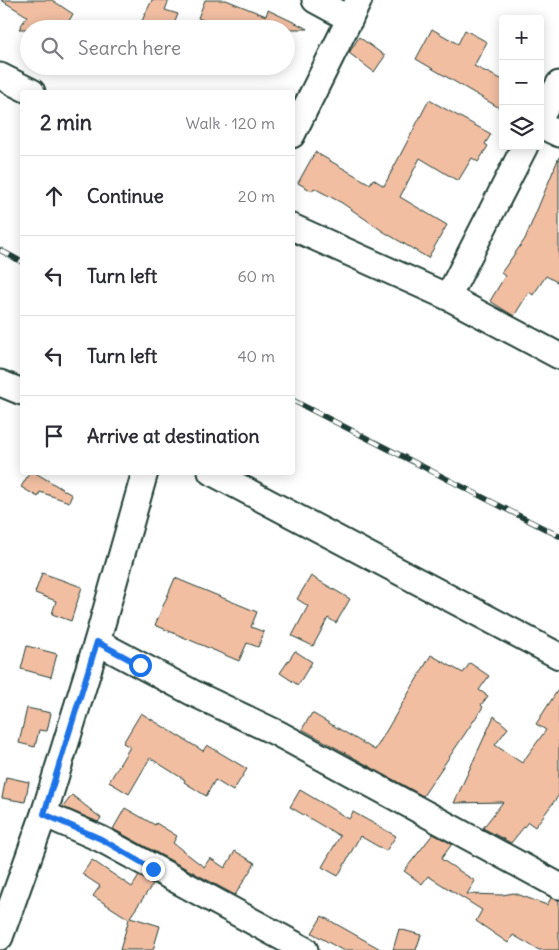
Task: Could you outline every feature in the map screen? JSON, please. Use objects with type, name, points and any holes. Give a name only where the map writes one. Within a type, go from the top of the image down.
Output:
[{"type":"street","points":[[295,129],[354,9],[315,0]]},
{"type":"street","points":[[0,76],[28,90]]},
{"type":"street","points":[[544,111],[559,84]]},
{"type":"street","points":[[544,127],[559,134]]},
{"type":"street","points":[[448,297],[523,150]]},
{"type":"street","points":[[295,228],[448,297],[559,356]]},
{"type":"street","points":[[0,937],[44,814],[97,642],[144,475]]},
{"type":"street","points":[[217,475],[559,656]]},
{"type":"street","points":[[97,642],[187,690],[278,733],[559,886]]},
{"type":"street","points":[[44,814],[101,839],[305,950]]},
{"type":"building","points":[[1,0],[52,0],[73,14],[69,20],[25,20],[27,16]]},
{"type":"building","points":[[152,0],[169,0],[165,10],[178,14],[176,20],[142,20]]},
{"type":"building","points":[[205,0],[226,0],[266,16],[268,10],[289,20],[203,20],[198,18]]},
{"type":"building","points":[[295,23],[308,29],[295,29]]},
{"type":"building","points":[[432,29],[458,44],[465,30],[487,42],[474,66],[499,78],[499,108],[416,59]]},
{"type":"building","points":[[359,37],[385,56],[374,72],[349,53]]},
{"type":"building","points":[[429,100],[491,134],[485,144],[488,146],[478,162],[472,158],[458,181],[420,158],[400,197],[447,225],[428,258],[384,232],[342,203],[314,188],[312,191],[298,183],[315,152],[370,184],[373,179],[384,186]]},
{"type":"building","points":[[559,157],[559,283],[546,276],[533,295],[529,292],[514,316],[490,301],[505,276],[501,273],[525,239]]},
{"type":"building","points":[[28,475],[39,475],[72,495],[69,502],[40,492],[38,497],[21,487]]},
{"type":"building","points":[[42,573],[82,587],[71,621],[52,614],[56,601],[35,593]]},
{"type":"building","points":[[311,576],[350,599],[336,623],[328,618],[313,646],[292,636],[308,606],[297,599]]},
{"type":"building","points":[[175,578],[257,612],[251,627],[264,632],[258,647],[247,643],[239,661],[155,625]]},
{"type":"building","points":[[27,646],[57,654],[51,677],[21,669]]},
{"type":"building","points":[[295,651],[312,662],[298,685],[280,673]]},
{"type":"building","points":[[431,655],[463,673],[470,663],[489,676],[479,690],[488,696],[481,705],[483,707],[423,796],[302,729],[312,713],[375,750]]},
{"type":"building","points":[[559,688],[559,795],[535,827],[528,822],[511,843],[483,828],[503,802],[454,803],[494,716],[508,728],[495,745],[522,763],[546,730],[536,724]]},
{"type":"building","points":[[27,708],[51,713],[47,731],[39,730],[35,747],[19,743]]},
{"type":"building","points":[[141,713],[203,751],[207,745],[247,769],[233,791],[215,780],[206,796],[150,758],[129,794],[109,782],[130,747],[123,743]]},
{"type":"building","points":[[6,777],[29,782],[25,802],[2,798]]},
{"type":"building","points":[[300,790],[349,819],[353,812],[396,836],[386,851],[360,836],[338,876],[322,867],[340,836],[290,807]]},
{"type":"building","points":[[72,795],[101,818],[98,822],[63,807]]},
{"type":"building","points":[[125,808],[177,836],[173,843],[204,867],[210,858],[225,868],[235,851],[255,863],[235,895],[113,829]]},
{"type":"building","points":[[433,834],[452,844],[441,859],[475,881],[467,894],[502,895],[514,893],[547,905],[551,898],[559,900],[559,950],[539,950],[513,935],[508,943],[476,921],[482,910],[428,876],[422,884],[404,871]]},
{"type":"building","points":[[92,860],[132,887],[139,876],[153,884],[130,917],[160,926],[153,950],[120,950],[129,919],[93,896],[100,886],[82,874]]},
{"type":"building","points":[[322,916],[382,950],[342,950],[312,933]]},
{"type":"building","points":[[399,929],[421,935],[416,950],[393,950]]},
{"type":"railway","points":[[0,250],[20,261]]},
{"type":"railway","points":[[295,402],[559,536]]},
{"type":"route","points":[[140,665],[97,642],[44,814],[101,839],[153,869]]}]
